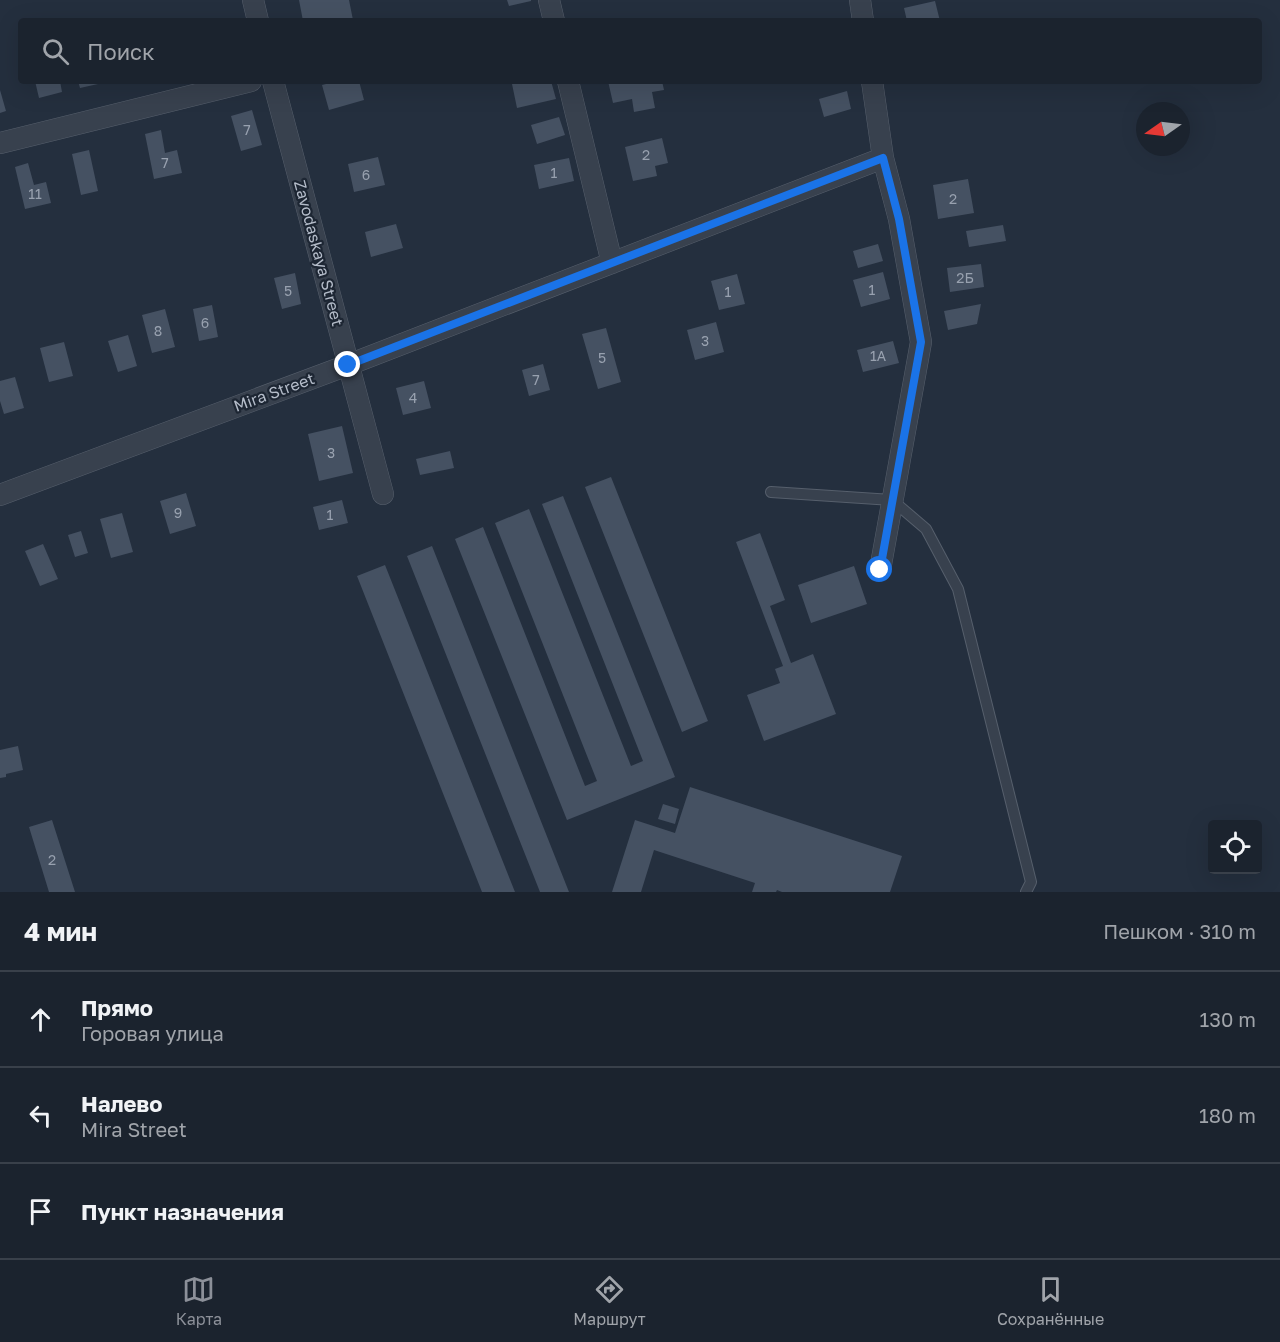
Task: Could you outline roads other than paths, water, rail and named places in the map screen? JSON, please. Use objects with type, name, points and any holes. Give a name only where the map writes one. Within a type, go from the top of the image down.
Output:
[{"type":"street","points":[[253,0],[257,18]]},
{"type":"street","points":[[549,0],[553,18]]},
{"type":"street","points":[[860,0],[863,18]]},
{"type":"street","points":[[0,143],[239,84]]},
{"type":"street","name":"Zavodaskaya Street","points":[[274,84],[382,494]]},
{"type":"street","points":[[569,84],[612,263]]},
{"type":"street","points":[[872,84],[883,158],[899,219],[921,342],[880,570]]},
{"type":"street","name":"Mira Street","points":[[0,495],[348,365],[883,158]]},
{"type":"lane","points":[[771,492],[892,500],[926,529],[958,589],[1031,882],[1026,892]]}]
